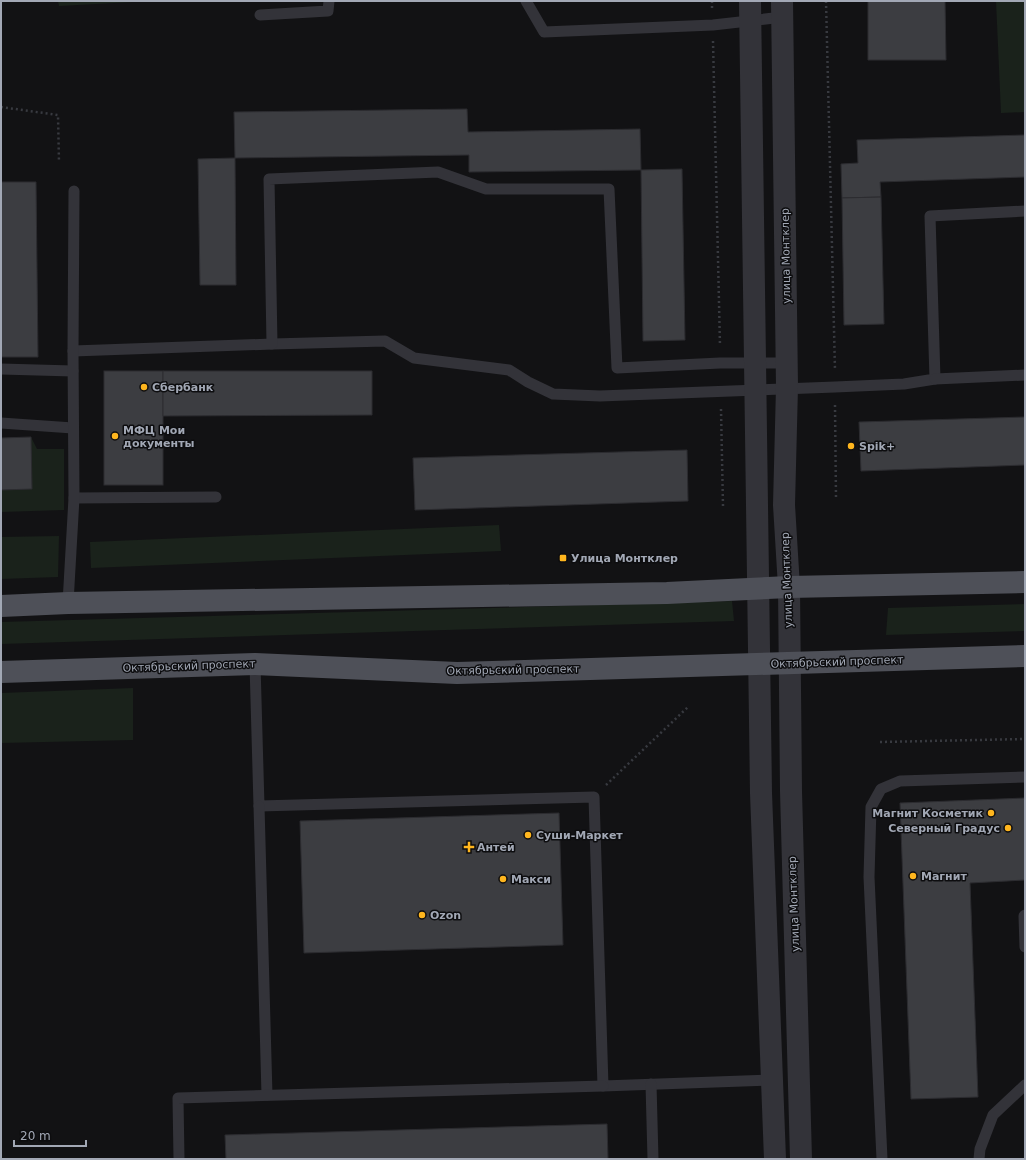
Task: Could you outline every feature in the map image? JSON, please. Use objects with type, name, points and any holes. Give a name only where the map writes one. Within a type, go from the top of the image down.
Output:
[{"type":"main road","points":[[1,606],[68,603],[667,593],[790,587],[1025,582]]},
{"type":"main road","name":"Октябрьский проспект","points":[[1,672],[255,664],[457,673],[1025,656]]},
{"type":"street","name":"улица Монтклер","points":[[783,9],[787,362],[784,505],[790,587],[791,791],[801,1159]]},
{"type":"street","points":[[750,11],[761,793],[775,1159]]},
{"type":"lane","points":[[260,15],[328,11],[329,1]]},
{"type":"lane","points":[[526,1],[544,32],[713,25],[750,11],[783,9]]},
{"type":"lane","points":[[272,344],[269,179],[438,172],[486,189],[609,189],[617,368],[720,363],[787,362]]},
{"type":"lane","points":[[68,603],[74,498],[74,191]]},
{"type":"lane","points":[[935,379],[930,216],[1025,211]]},
{"type":"lane","points":[[73,351],[385,341],[414,358],[509,370],[528,382],[553,394],[600,396],[904,384],[935,379],[1025,375]]},
{"type":"lane","points":[[1,370],[73,371]]},
{"type":"lane","points":[[1,423],[73,428]]},
{"type":"lane","points":[[74,498],[216,497]]},
{"type":"lane","points":[[255,664],[267,1095]]},
{"type":"lane","points":[[882,1159],[869,877],[871,807],[881,789],[900,781],[1025,777]]},
{"type":"lane","points":[[258,806],[594,797],[602,1086]]},
{"type":"lane","points":[[1025,915],[1025,947]]},
{"type":"lane","points":[[180,1159],[178,1098],[772,1080]]},
{"type":"lane","points":[[651,1084],[653,1159]]},
{"type":"lane","points":[[979,1159],[980,1149],[993,1116],[1025,1086]]},
{"type":"path","points":[[712,1],[720,363]]},
{"type":"path","points":[[826,1],[835,387],[836,499]]},
{"type":"path","points":[[1,107],[58,115],[59,162]]},
{"type":"path","points":[[722,392],[723,506]]},
{"type":"path","points":[[594,797],[688,708]]},
{"type":"path","points":[[880,742],[1025,739]]},
{"type":"shaded area","points":[[58,1],[152,1],[59,6]]},
{"type":"shaded area","points":[[996,1],[1025,1],[1025,112],[1001,113]]},
{"type":"shaded area","points":[[31,437],[37,449],[64,449],[64,510],[1,512],[1,490],[32,489]]},
{"type":"shaded area","points":[[499,525],[501,551],[91,568],[90,542]]},
{"type":"shaded area","points":[[59,536],[58,577],[1,579],[1,537]]},
{"type":"shaded area","points":[[732,601],[734,621],[1,644],[1,622]]},
{"type":"shaded area","points":[[1025,604],[1025,631],[886,635],[888,608]]},
{"type":"shaded area","points":[[133,688],[133,740],[1,743],[1,693]]},
{"type":"building","points":[[868,1],[945,1],[946,60],[868,60]]},
{"type":"building","points":[[467,109],[468,132],[640,129],[641,170],[469,172],[469,155],[235,158],[234,112]]},
{"type":"building","points":[[1025,135],[1025,177],[880,182],[881,197],[842,198],[841,164],[858,163],[857,140]]},
{"type":"building","points":[[235,158],[236,285],[200,285],[198,159]]},
{"type":"building","points":[[682,169],[685,340],[643,341],[641,170]]},
{"type":"building","points":[[1,182],[36,182],[38,357],[1,357]]},
{"type":"building","points":[[881,197],[884,324],[844,325],[842,198]]},
{"type":"building","points":[[104,371],[163,371],[163,485],[104,485]]},
{"type":"building","points":[[163,371],[372,371],[372,415],[163,416]]},
{"type":"building","points":[[1025,417],[1025,465],[861,471],[859,422]]},
{"type":"building","points":[[31,437],[32,489],[1,490],[1,438]]},
{"type":"building","points":[[687,450],[688,501],[415,510],[413,458]]},
{"type":"building","points":[[1025,798],[1025,880],[970,883],[978,1097],[911,1099],[900,803]]},
{"type":"building","points":[[559,813],[563,945],[304,953],[300,821]]},
{"type":"building","points":[[607,1124],[608,1159],[226,1159],[225,1135]]},
{"type":"place","name":"Сбербанк","points":[[144,387]]},
{"type":"place","name":"МФЦ Мои документы","points":[[115,436]]},
{"type":"place","name":"Spik+","points":[[851,446]]},
{"type":"place","name":"Улица Монтклер","points":[[563,558]]},
{"type":"place","name":"Магнит Косметик","points":[[991,813]]},
{"type":"place","name":"Северный Градус","points":[[1008,828]]},
{"type":"place","name":"Суши-Маркет","points":[[528,835]]},
{"type":"place","name":"Антей","points":[[469,847]]},
{"type":"place","name":"Магнит","points":[[913,876]]},
{"type":"place","name":"Макси","points":[[503,879]]},
{"type":"place","name":"Ozon","points":[[422,915]]}]
